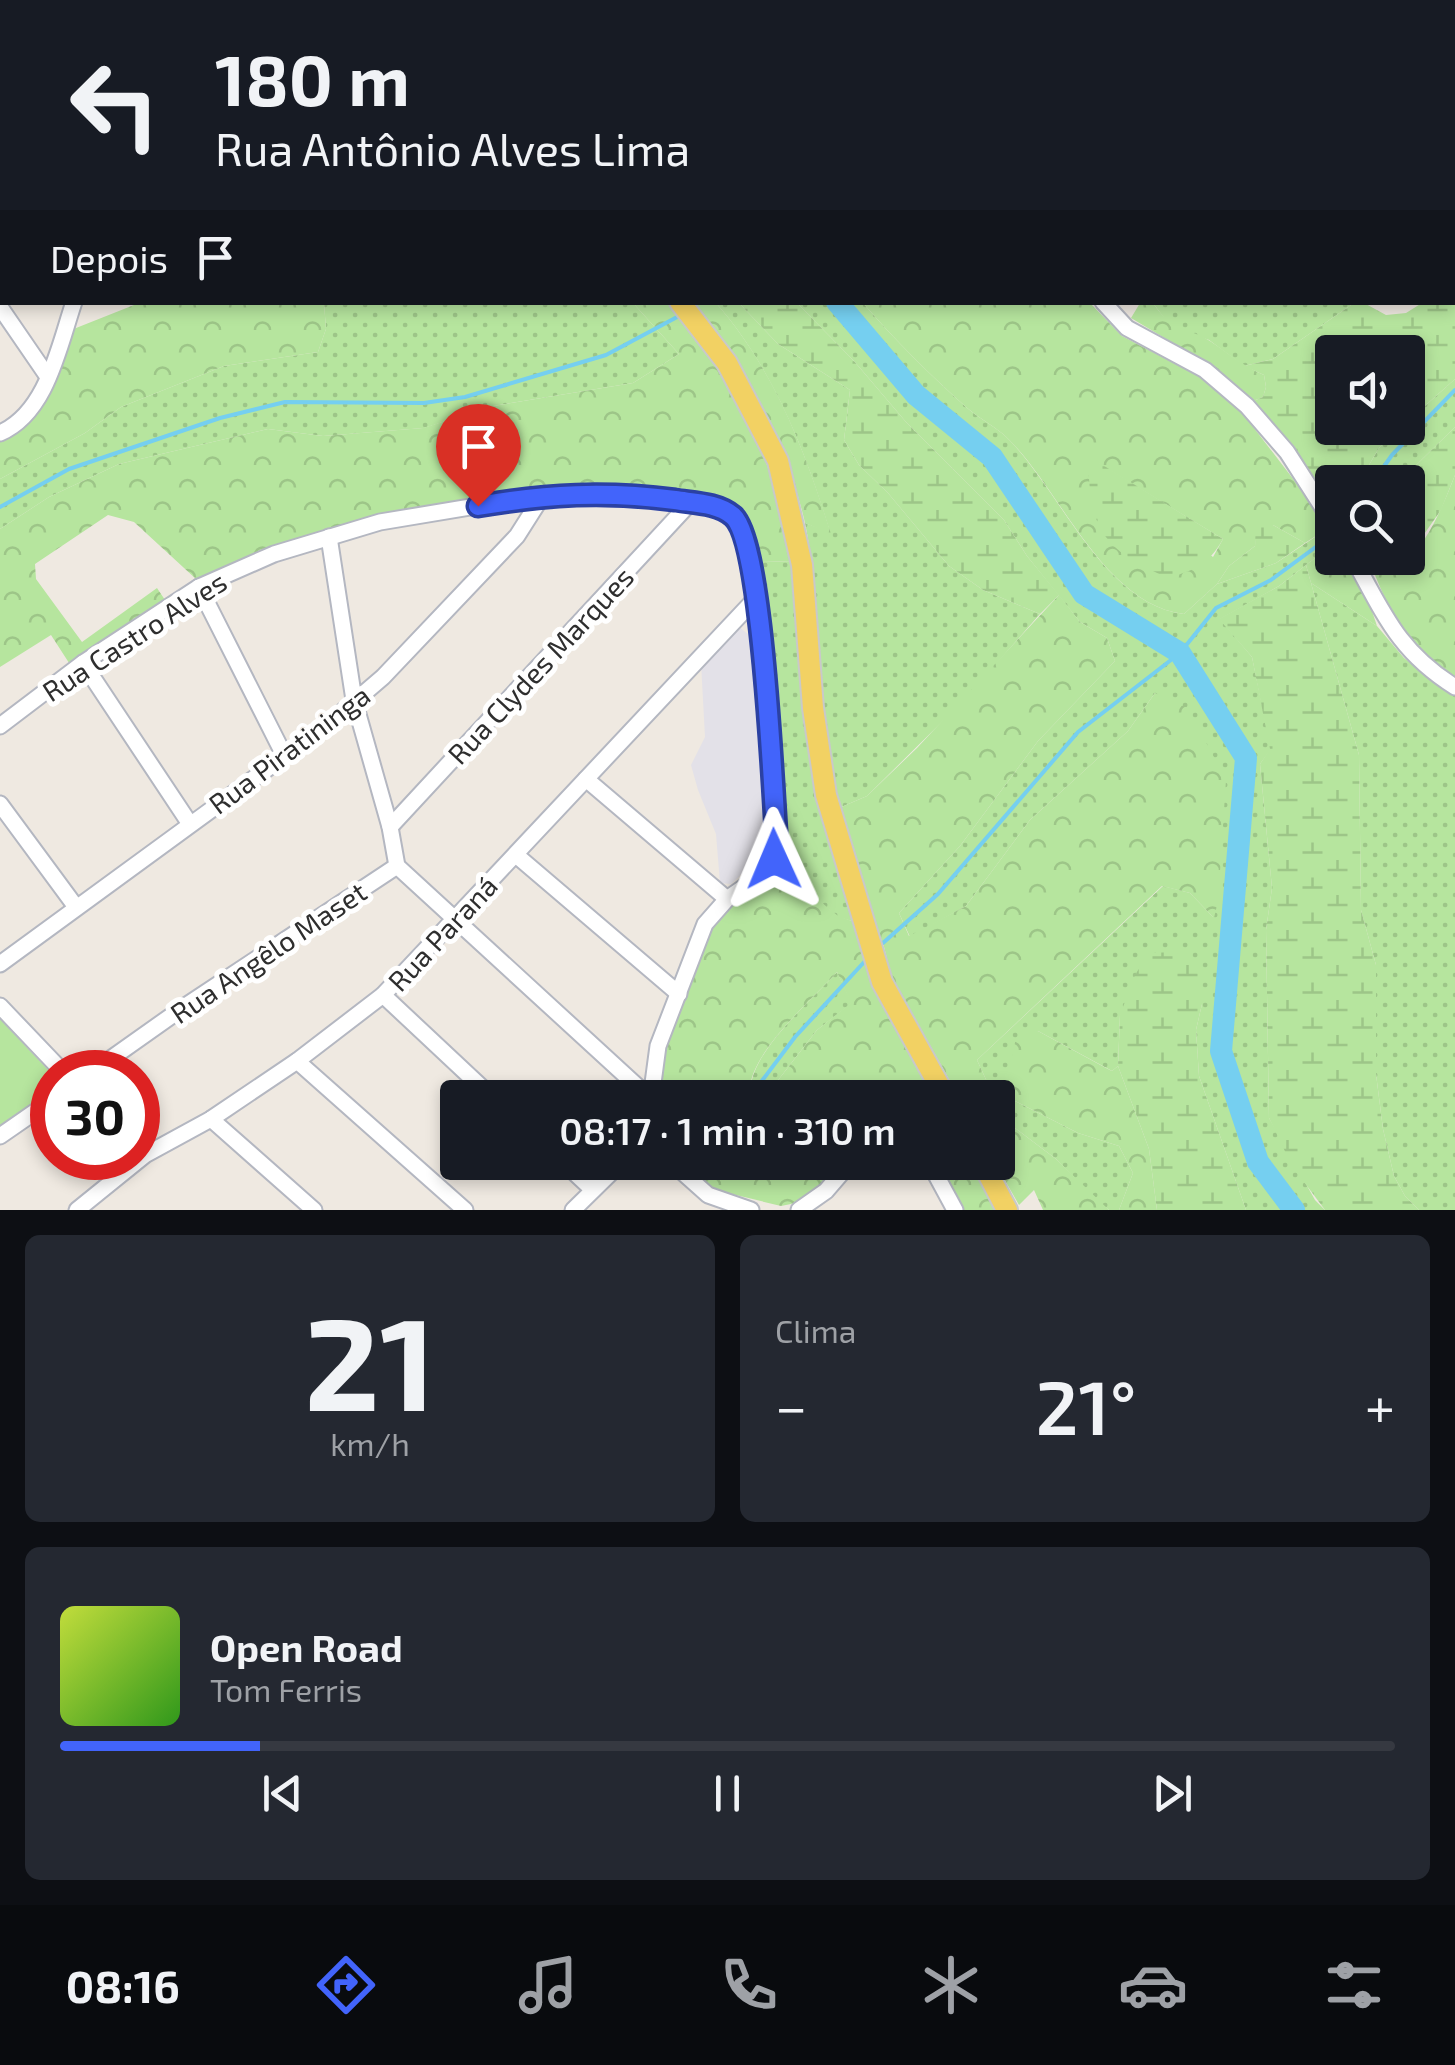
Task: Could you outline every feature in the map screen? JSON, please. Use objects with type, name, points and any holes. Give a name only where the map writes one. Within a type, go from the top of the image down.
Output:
[{"type":"main road","points":[[682,305],[728,364],[778,461],[802,565],[815,722],[830,811],[882,982],[936,1080]]},
{"type":"main road","points":[[991,1180],[1007,1210]]},
{"type":"street","points":[[0,433],[22,419],[35,404],[73,305]]},
{"type":"street","points":[[1106,305],[1127,328],[1204,370],[1247,406],[1287,452],[1315,496]]},
{"type":"street","points":[[0,307],[48,377]]},
{"type":"street","name":"Rua Castro Alves","points":[[0,726],[84,663],[199,587],[274,554],[380,522],[543,495],[624,494],[718,507],[735,517],[745,534],[757,597]]},
{"type":"street","name":"Rua Piratininga","points":[[0,964],[328,724],[383,677],[517,536],[543,495]]},
{"type":"street","name":"Rua Clydes Marques","points":[[390,827],[690,502]]},
{"type":"street","points":[[329,536],[354,700],[390,827],[397,866],[630,1080]]},
{"type":"street","points":[[1362,575],[1407,650],[1430,672],[1455,687]]},
{"type":"street","points":[[199,587],[284,754]]},
{"type":"street","points":[[653,1080],[658,1046],[705,924],[728,898],[770,869],[777,847],[757,597]]},
{"type":"street","name":"Rua Paraná","points":[[160,1143],[211,1119],[297,1061],[382,995],[757,597]]},
{"type":"street","points":[[84,663],[190,824]]},
{"type":"street","points":[[586,779],[728,898]]},
{"type":"street","points":[[0,804],[76,907]]},
{"type":"street","points":[[516,855],[679,994]]},
{"type":"street","name":"Rua Angêlo Maset","points":[[123,1050],[397,866]]},
{"type":"street","points":[[382,995],[474,1080]]},
{"type":"street","points":[[0,1006],[42,1050]]},
{"type":"street","points":[[297,1061],[466,1210]]},
{"type":"street","points":[[0,1136],[30,1115]]},
{"type":"street","points":[[211,1119],[314,1210]]},
{"type":"street","name":"Rua Paraná","points":[[77,1210],[110,1180]]},
{"type":"street","points":[[582,1180],[593,1190]]},
{"type":"street","points":[[573,1210],[603,1180]]},
{"type":"street","points":[[692,1180],[708,1195],[751,1210]]},
{"type":"street","points":[[800,1210],[835,1180]]},
{"type":"street","points":[[939,1180],[955,1210]]},
{"type":"shaded area","points":[[739,627],[748,634],[750,645],[766,841],[760,857],[731,884],[720,883],[716,834],[691,765],[705,737],[701,663]]},
{"type":"green space","points":[[134,305],[324,305],[326,329],[318,352],[224,366],[121,407],[85,433],[0,479],[0,440],[15,432],[38,408],[71,330]]},
{"type":"green space","points":[[324,305],[635,305],[679,354],[633,383],[493,406],[424,428],[323,436],[268,429],[119,464],[49,497],[0,529],[0,479],[85,433],[121,407],[224,366],[318,352],[326,329]]},
{"type":"green space","points":[[635,305],[669,305],[715,361],[764,456],[796,562],[758,561],[740,514],[600,488],[274,548],[196,579],[134,522],[108,515],[35,564],[36,579],[82,642],[157,588],[165,600],[71,666],[51,635],[0,667],[0,529],[49,497],[119,464],[268,429],[323,436],[423,428],[493,406],[633,383],[679,354]]},
{"type":"green space","points":[[694,305],[718,305],[755,355],[786,412],[831,534],[805,523],[775,433],[730,354]]},
{"type":"green space","points":[[718,305],[741,305],[778,344],[850,390],[844,440],[859,465],[888,493],[949,566],[983,590],[1040,614],[966,698],[867,796],[839,808],[823,738],[811,558],[805,523],[830,532],[785,411],[736,328]]},
{"type":"green space","points":[[741,305],[799,305],[906,422],[1004,520],[1059,595],[1040,614],[983,590],[949,566],[888,493],[859,465],[844,440],[850,390],[778,344]]},
{"type":"green space","points":[[799,305],[865,305],[970,411],[1003,434],[1105,566],[1128,589],[1155,605],[1184,614],[1217,584],[1276,563],[1315,537],[1315,558],[1279,586],[1220,619],[1252,657],[1271,749],[1260,764],[1272,888],[1266,930],[1269,1118],[1315,1200],[1325,1210],[1246,1210],[1199,1076],[1196,1030],[1202,1004],[1120,1015],[1118,1066],[1112,1071],[1038,1031],[1015,1094],[1015,1080],[986,1080],[977,1060],[1163,886],[1190,893],[1213,917],[1155,693],[1128,731],[1030,820],[966,906],[910,937],[899,913],[960,846],[1038,741],[1115,661],[1107,638],[1080,622],[1027,556],[1004,520],[906,422]]},
{"type":"green space","points":[[865,305],[1092,305],[1122,336],[1202,378],[1244,415],[1315,507],[1315,537],[1305,543],[1273,525],[1184,614],[1155,605],[1129,589],[1105,566],[1003,434],[953,395]],"holes":[[[1088,457],[1223,539],[1213,557]]]},
{"type":"green space","points":[[1139,305],[1155,305],[1173,325],[1210,341],[1264,375],[1263,397],[1253,401],[1208,364],[1131,318]]},
{"type":"green space","points":[[1154,305],[1351,305],[1273,359],[1244,366],[1209,340],[1170,326]]},
{"type":"green space","points":[[1351,305],[1368,305],[1386,315],[1406,313],[1419,305],[1455,305],[1455,379],[1425,406],[1425,335],[1315,335],[1315,445],[1382,445],[1369,465],[1315,465],[1315,481],[1294,446],[1253,401],[1263,397],[1264,375],[1244,366],[1273,359]]},
{"type":"green space","points":[[1455,379],[1455,427],[1416,465],[1369,465],[1382,445],[1425,445],[1425,406]]},
{"type":"green space","points":[[1455,427],[1455,475],[1441,510],[1425,533],[1425,465],[1416,465]]},
{"type":"green space","points":[[1088,456],[1223,539],[1218,548],[1200,565],[1168,578],[1127,557],[1103,533],[1096,519]]},
{"type":"green space","points":[[1455,475],[1455,682],[1415,647],[1375,575],[1425,575],[1425,537]]},
{"type":"green space","points":[[1256,523],[1273,525],[1305,543],[1276,563],[1217,584],[1229,566],[1255,546]]},
{"type":"green space","points":[[1315,558],[1315,575],[1355,575],[1377,626],[1311,583],[1306,565]]},
{"type":"green space","points":[[758,561],[796,562],[817,796],[852,921],[838,917],[799,884],[775,874],[785,852],[767,596]]},
{"type":"green space","points":[[1306,565],[1359,755],[1361,910],[1376,965],[1376,1074],[1383,1129],[1394,1176],[1419,1210],[1325,1210],[1292,1166],[1269,1118],[1266,930],[1272,888],[1260,764],[1270,749],[1252,657],[1219,619],[1279,586]]},
{"type":"green space","points":[[1311,583],[1377,626],[1404,658],[1455,696],[1455,1210],[1419,1210],[1405,1196],[1394,1176],[1383,1129],[1376,1074],[1376,965],[1361,910],[1359,755]]},
{"type":"green space","points":[[1059,595],[1080,622],[1107,638],[1115,661],[1038,741],[960,846],[899,913],[909,936],[966,906],[1030,820],[1128,731],[1155,693],[1188,708],[1226,780],[1214,918],[1190,893],[1162,886],[977,1060],[986,1080],[949,1080],[892,978],[883,943],[870,918],[839,808],[867,796],[917,748]]},
{"type":"green space","points":[[775,874],[799,884],[838,916],[852,921],[866,960],[929,1080],[778,1080],[817,1030],[851,1003],[837,972],[767,1048],[752,1080],[662,1080],[665,1049],[710,929],[732,902]]},
{"type":"green space","points":[[1176,952],[1200,976],[1202,1004],[1196,1030],[1199,1076],[1246,1210],[1157,1210],[1149,1149],[1118,1066],[1120,1015],[1135,975],[1149,953]]},
{"type":"green space","points":[[837,972],[852,1003],[817,1030],[778,1080],[753,1080],[768,1048]]},
{"type":"green space","points":[[0,1019],[30,1051],[30,1106],[0,1127]]},
{"type":"green space","points":[[1038,1031],[1112,1071],[1118,1066],[1149,1149],[1157,1210],[1119,1210],[1133,1173],[1119,1146],[1078,1133],[1015,1101],[1010,1066],[1016,1038]]},
{"type":"green space","points":[[1015,1101],[1078,1133],[1119,1146],[1133,1173],[1119,1210],[1109,1210],[1099,1202],[1056,1159],[1015,1128]]},
{"type":"green space","points":[[1015,1128],[1056,1159],[1109,1210],[1043,1210],[1034,1190],[1019,1205],[1005,1180],[1015,1180]]},
{"type":"green space","points":[[700,1180],[826,1180],[801,1202],[781,1206],[711,1189]]},
{"type":"green space","points":[[946,1180],[983,1180],[998,1210],[964,1210]]},
{"type":"waterway","points":[[840,305],[916,395],[992,457],[1084,594],[1180,653],[1246,758],[1221,1051],[1258,1162],[1294,1210]]},
{"type":"waterway","points":[[0,507],[69,469],[220,418],[285,402],[424,403],[465,397],[606,355],[679,316]]},
{"type":"waterway","points":[[1385,465],[1455,390]]},
{"type":"waterway","points":[[883,943],[938,894],[1078,732],[1180,653],[1216,608],[1271,580],[1315,548]]},
{"type":"waterway","points":[[763,1080],[795,1037],[866,960]]},
{"type":"route","points":[[478,506],[543,495],[598,492],[718,507],[735,517],[745,534],[757,597],[777,847],[774,859]]}]
